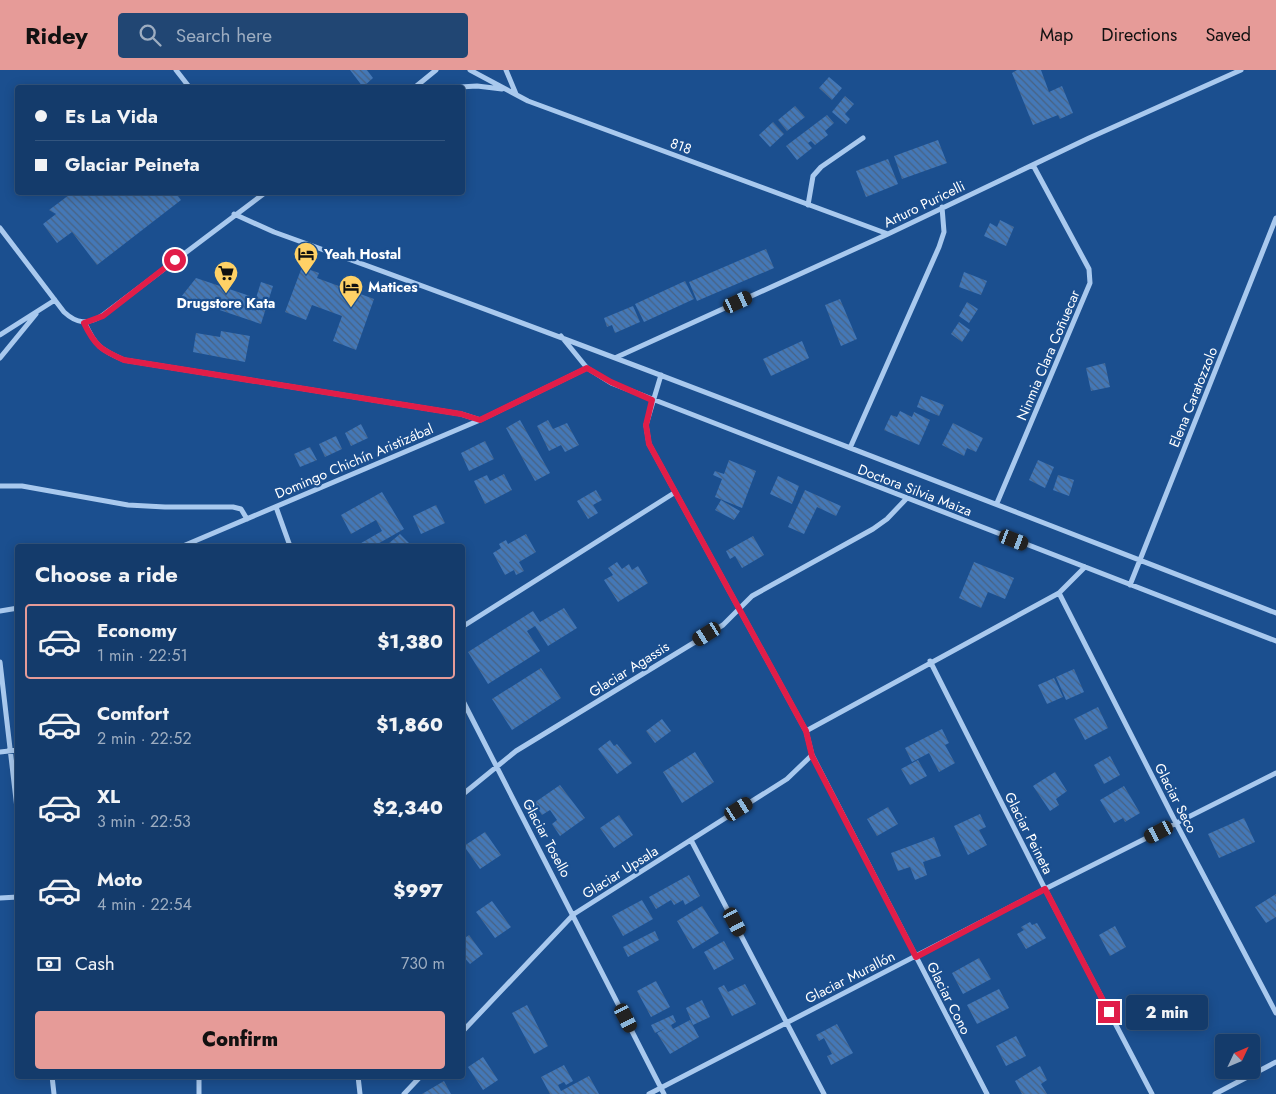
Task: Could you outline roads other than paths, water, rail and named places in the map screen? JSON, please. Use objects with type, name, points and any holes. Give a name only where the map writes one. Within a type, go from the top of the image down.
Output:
[{"type":"street","points":[[176,70],[188,85]]},
{"type":"street","points":[[418,85],[436,70]]},
{"type":"street","name":"818","points":[[470,70],[516,95],[630,140],[888,234]]},
{"type":"street","points":[[506,70],[516,95]]},
{"type":"street","name":"Arturo Puricelli","points":[[617,357],[1241,70]]},
{"type":"street","points":[[465,87],[507,89]]},
{"type":"street","points":[[808,205],[813,176],[821,167],[863,138]]},
{"type":"street","name":"Ninmia Clara Coñuecar","points":[[997,503],[1090,283],[1089,269],[1033,165]]},
{"type":"street","points":[[84,323],[103,316],[234,214],[262,195]]},
{"type":"street","points":[[850,448],[939,246],[944,232],[942,207]]},
{"type":"street","name":"Doctora Silvia Maiza","points":[[234,214],[274,232],[617,357],[997,503],[1276,613]]},
{"type":"street","name":"Elena Caratozzolo","points":[[1130,585],[1276,218]]},
{"type":"street","points":[[0,228],[69,317],[84,323],[92,339],[102,351],[124,360],[461,414],[480,420]]},
{"type":"street","points":[[0,335],[55,300]]},
{"type":"street","points":[[0,358],[40,309]]},
{"type":"street","name":"Doctora Silvia Maiza","points":[[561,336],[587,368],[611,382],[652,400],[1276,641]]},
{"type":"street","name":"Domingo Chichín Aristizábal","points":[[188,544],[480,420],[587,368]]},
{"type":"street","name":"Glaciar Cono","points":[[661,375],[652,400],[646,434],[674,493],[806,731],[812,756],[987,1094]]},
{"type":"street","points":[[0,486],[22,486],[128,505],[234,507],[241,509],[248,519]]},
{"type":"street","points":[[465,625],[674,493]]},
{"type":"street","name":"Glaciar Agassis","points":[[465,792],[497,765],[723,624],[752,596],[873,529],[887,519],[907,498]]},
{"type":"street","points":[[276,507],[289,544]]},
{"type":"street","points":[[806,731],[930,661],[1059,593],[1085,567]]},
{"type":"street","name":"Glaciar Seco","points":[[1059,593],[1176,823],[1276,1013]]},
{"type":"street","points":[[0,611],[15,608]]},
{"type":"street","name":"Glaciar Peineta","points":[[930,661],[1045,889],[1152,1094]]},
{"type":"street","points":[[0,662],[15,795]]},
{"type":"street","name":"Glaciar Tosello","points":[[465,705],[574,914],[664,1094]]},
{"type":"street","points":[[0,752],[15,750]]},
{"type":"street","name":"Glaciar Upsala","points":[[465,1029],[574,914],[787,779],[812,756]]},
{"type":"street","name":"Glaciar Murallón","points":[[649,1094],[787,1021],[1276,773]]},
{"type":"street","points":[[691,840],[824,1094]]},
{"type":"street","points":[[0,898],[15,896]]},
{"type":"street","points":[[1214,1094],[1276,1062]]},
{"type":"street","points":[[52,1079],[54,1094]]},
{"type":"street","points":[[199,1079],[200,1094]]},
{"type":"street","points":[[358,1079],[360,1094]]},
{"type":"street","points":[[404,1094],[418,1079]]},
{"type":"place","name":"Yeah Hostal","points":[[306,275]]},
{"type":"place","name":"Drugstore Kata","points":[[226,294]]},
{"type":"place","name":"Matices","points":[[351,308]]}]
